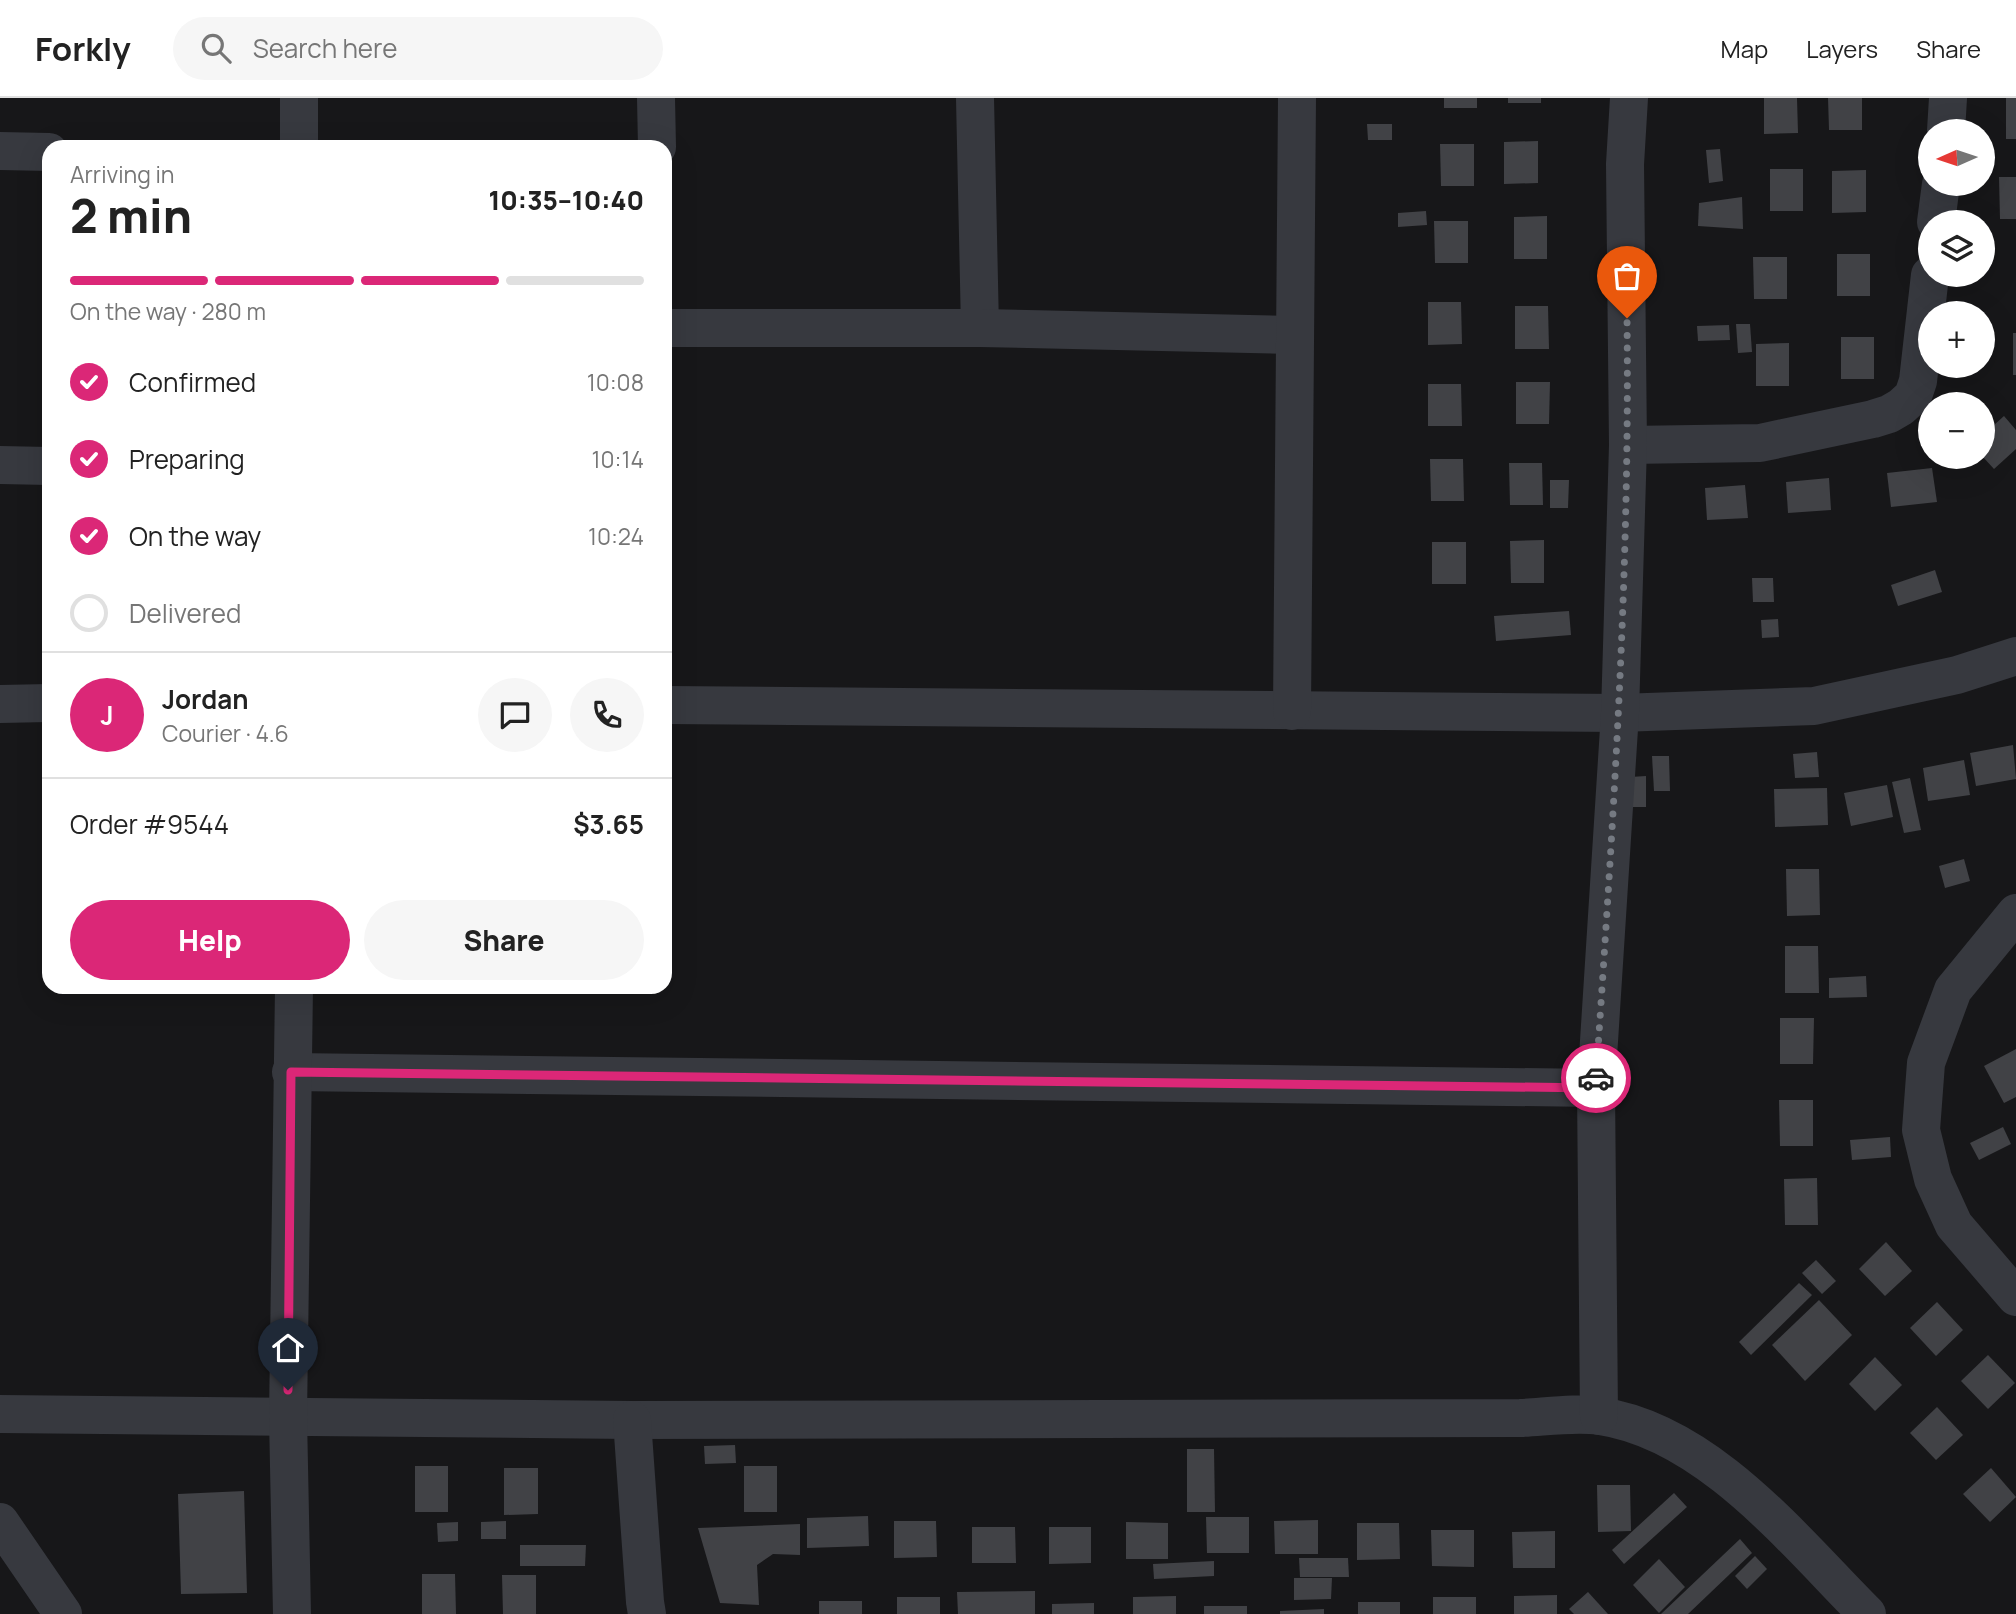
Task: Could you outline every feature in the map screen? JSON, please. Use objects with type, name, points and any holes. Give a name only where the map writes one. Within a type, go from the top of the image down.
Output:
[{"type":"street","points":[[299,98],[299,140]]},
{"type":"street","points":[[656,98],[657,140]]},
{"type":"street","points":[[975,98],[980,328]]},
{"type":"street","points":[[1292,711],[1297,98]]},
{"type":"street","points":[[1600,1416],[1596,1088],[1620,713],[1628,445],[1625,164],[1629,98]]},
{"type":"street","points":[[1947,119],[1948,98]]},
{"type":"street","points":[[0,150],[42,152]]},
{"type":"street","points":[[1628,445],[1760,443],[1889,414],[1913,396],[1918,381],[1929,287]]},
{"type":"street","points":[[672,328],[980,328],[1294,335]]},
{"type":"street","points":[[0,465],[42,466]]},
{"type":"street","points":[[672,705],[1620,713],[1814,706],[1957,675],[2016,656]]},
{"type":"street","points":[[0,704],[42,704]]},
{"type":"street","points":[[2016,913],[1953,990],[1926,1063],[1921,1130],[1933,1179],[1954,1225],[2016,1297]]},
{"type":"street","points":[[292,1614],[288,1417],[293,994]]},
{"type":"street","points":[[291,1072],[1596,1088]]},
{"type":"street","points":[[0,1415],[632,1420],[1600,1416],[1655,1431],[1707,1461],[1755,1501],[1867,1614]]},
{"type":"street","points":[[632,1420],[647,1614]]},
{"type":"street","points":[[0,1522],[63,1614]]},
{"type":"building","points":[[1444,98],[1477,98],[1477,108],[1444,108]]},
{"type":"building","points":[[1508,98],[1541,98],[1541,103],[1508,103]]},
{"type":"building","points":[[1764,98],[1797,98],[1798,133],[1764,134]]},
{"type":"building","points":[[1828,98],[1862,98],[1862,130],[1829,130]]},
{"type":"building","points":[[2006,98],[2016,98],[2016,139],[2006,139]]},
{"type":"building","points":[[1367,124],[1392,124],[1392,140],[1368,140]]},
{"type":"building","points":[[1538,141],[1538,183],[1504,184],[1504,142]]},
{"type":"building","points":[[1440,144],[1474,144],[1474,186],[1441,186]]},
{"type":"building","points":[[1720,149],[1723,181],[1709,183],[1706,150]]},
{"type":"building","points":[[1770,169],[1803,169],[1803,211],[1770,211]]},
{"type":"building","points":[[1866,170],[1866,212],[1832,213],[1832,171]]},
{"type":"building","points":[[1999,177],[2016,177],[2016,219],[2000,219]]},
{"type":"building","points":[[1742,197],[1743,229],[1698,226],[1699,203]]},
{"type":"building","points":[[1426,211],[1427,225],[1398,227],[1398,213]]},
{"type":"building","points":[[1547,216],[1547,259],[1514,259],[1514,217]]},
{"type":"building","points":[[1434,221],[1468,221],[1468,263],[1435,263]]},
{"type":"building","points":[[1837,254],[1870,254],[1870,296],[1837,296]]},
{"type":"building","points":[[1753,257],[1787,257],[1787,299],[1754,299]]},
{"type":"building","points":[[1428,302],[1461,302],[1462,344],[1428,345]]},
{"type":"building","points":[[1515,306],[1548,306],[1549,349],[1515,349]]},
{"type":"building","points":[[1736,324],[1750,324],[1752,352],[1738,353]]},
{"type":"building","points":[[1729,325],[1730,340],[1698,341],[1697,326]]},
{"type":"building","points":[[2013,333],[2016,333],[2016,375],[2013,375]]},
{"type":"building","points":[[1841,337],[1874,337],[1874,379],[1841,379]]},
{"type":"building","points":[[1789,343],[1789,386],[1756,386],[1756,344]]},
{"type":"building","points":[[1516,382],[1550,382],[1549,424],[1516,424]]},
{"type":"building","points":[[1428,384],[1461,384],[1462,426],[1428,426]]},
{"type":"building","points":[[2004,416],[2016,430],[2016,449],[1995,468],[1995,424]]},
{"type":"building","points":[[1430,459],[1463,459],[1464,501],[1431,501]]},
{"type":"building","points":[[1509,463],[1542,463],[1543,505],[1510,505]]},
{"type":"building","points":[[1932,469],[1937,502],[1891,507],[1887,473]]},
{"type":"building","points":[[1829,478],[1831,510],[1788,513],[1786,482]]},
{"type":"building","points":[[1550,480],[1569,480],[1568,508],[1550,508]]},
{"type":"building","points":[[1745,485],[1748,518],[1707,520],[1705,488]]},
{"type":"building","points":[[1544,540],[1544,583],[1511,583],[1510,541]]},
{"type":"building","points":[[1432,542],[1466,542],[1466,584],[1432,584]]},
{"type":"building","points":[[1935,570],[1942,592],[1898,606],[1891,585]]},
{"type":"building","points":[[1752,578],[1773,578],[1774,602],[1753,602]]},
{"type":"building","points":[[1569,611],[1571,635],[1496,641],[1494,616]]},
{"type":"building","points":[[1778,619],[1779,637],[1762,638],[1761,620]]},
{"type":"building","points":[[2013,745],[2016,779],[1976,786],[1970,753]]},
{"type":"building","points":[[1817,752],[1819,777],[1795,778],[1793,754]]},
{"type":"building","points":[[1652,756],[1669,756],[1670,791],[1654,791]]},
{"type":"building","points":[[1964,760],[1970,795],[1928,801],[1923,768]]},
{"type":"building","points":[[1646,776],[1646,807],[1631,807],[1630,777]]},
{"type":"building","points":[[1910,778],[1921,830],[1904,833],[1892,782]]},
{"type":"building","points":[[1887,785],[1893,817],[1851,826],[1844,793]]},
{"type":"building","points":[[1827,788],[1828,825],[1775,827],[1774,789]]},
{"type":"building","points":[[1964,859],[1970,881],[1945,888],[1939,866]]},
{"type":"building","points":[[1786,869],[1819,869],[1820,915],[1787,916]]},
{"type":"building","points":[[1785,946],[1818,946],[1819,993],[1785,993]]},
{"type":"building","points":[[1866,976],[1867,997],[1829,998],[1829,978]]},
{"type":"building","points":[[1780,1018],[1814,1018],[1813,1064],[1780,1064]]},
{"type":"building","points":[[2016,1049],[2016,1097],[2004,1103],[1984,1066]]},
{"type":"building","points":[[1779,1100],[1813,1100],[1813,1146],[1780,1146]]},
{"type":"building","points":[[2003,1127],[2011,1144],[1979,1160],[1970,1143]]},
{"type":"building","points":[[1890,1137],[1891,1157],[1852,1160],[1850,1140]]},
{"type":"building","points":[[1817,1178],[1818,1225],[1785,1225],[1784,1179]]},
{"type":"building","points":[[1886,1242],[1912,1271],[1885,1296],[1859,1269]]},
{"type":"building","points":[[1816,1260],[1836,1281],[1822,1294],[1802,1273]]},
{"type":"building","points":[[1799,1283],[1812,1295],[1751,1355],[1739,1342]]},
{"type":"building","points":[[1819,1300],[1852,1335],[1805,1381],[1772,1345]]},
{"type":"building","points":[[1937,1302],[1963,1330],[1936,1356],[1910,1328]]},
{"type":"building","points":[[1988,1355],[2015,1383],[1988,1409],[1961,1381]]},
{"type":"building","points":[[1875,1357],[1902,1385],[1875,1411],[1849,1384]]},
{"type":"building","points":[[1937,1407],[1963,1435],[1936,1460],[1910,1433]]},
{"type":"building","points":[[735,1445],[736,1463],[705,1464],[704,1446]]},
{"type":"building","points":[[1187,1449],[1214,1449],[1215,1512],[1187,1512]]},
{"type":"building","points":[[415,1466],[448,1466],[448,1512],[415,1512]]},
{"type":"building","points":[[744,1466],[777,1466],[777,1512],[744,1512]]},
{"type":"building","points":[[504,1468],[538,1468],[538,1514],[504,1515]]},
{"type":"building","points":[[1991,1468],[2016,1497],[1990,1522],[1963,1494]]},
{"type":"building","points":[[1597,1485],[1630,1485],[1631,1531],[1598,1532]]},
{"type":"building","points":[[244,1491],[247,1593],[181,1594],[178,1494]]},
{"type":"building","points":[[1674,1493],[1687,1507],[1624,1564],[1612,1550]]},
{"type":"building","points":[[868,1516],[869,1546],[807,1548],[807,1518]]},
{"type":"building","points":[[1206,1517],[1249,1517],[1249,1553],[1207,1553]]},
{"type":"building","points":[[1318,1520],[1318,1554],[1275,1554],[1274,1521]]},
{"type":"building","points":[[506,1521],[506,1539],[481,1539],[481,1522]]},
{"type":"building","points":[[894,1521],[936,1521],[937,1557],[894,1558]]},
{"type":"building","points":[[458,1522],[458,1541],[438,1542],[437,1523]]},
{"type":"building","points":[[1126,1522],[1168,1523],[1168,1559],[1126,1559]]},
{"type":"building","points":[[1357,1523],[1399,1523],[1400,1559],[1357,1560]]},
{"type":"building","points":[[800,1524],[800,1555],[773,1554],[757,1565],[759,1605],[720,1603],[698,1528]]},
{"type":"building","points":[[972,1527],[1015,1527],[1016,1563],[972,1563]]},
{"type":"building","points":[[1049,1527],[1091,1527],[1091,1563],[1049,1564]]},
{"type":"building","points":[[1431,1530],[1474,1530],[1474,1567],[1432,1566]]},
{"type":"building","points":[[1555,1531],[1555,1568],[1513,1568],[1512,1532]]},
{"type":"building","points":[[1740,1539],[1752,1553],[1688,1614],[1661,1614]]},
{"type":"building","points":[[520,1545],[586,1545],[585,1566],[520,1566]]},
{"type":"building","points":[[1755,1556],[1767,1569],[1747,1589],[1735,1576]]},
{"type":"building","points":[[1299,1558],[1348,1558],[1349,1577],[1300,1577]]},
{"type":"building","points":[[1659,1559],[1685,1587],[1659,1613],[1633,1585]]},
{"type":"building","points":[[1214,1561],[1214,1576],[1154,1579],[1153,1564]]},
{"type":"building","points":[[422,1574],[455,1574],[456,1614],[422,1614]]},
{"type":"building","points":[[502,1575],[536,1575],[536,1614],[503,1614]]},
{"type":"building","points":[[1294,1578],[1332,1578],[1331,1599],[1294,1600]]},
{"type":"building","points":[[1035,1591],[1035,1614],[958,1614],[957,1592]]},
{"type":"building","points":[[1588,1592],[1608,1614],[1574,1614],[1569,1609]]},
{"type":"building","points":[[1557,1595],[1557,1614],[1514,1614],[1514,1596]]},
{"type":"building","points":[[1176,1596],[1176,1614],[1133,1614],[1133,1597]]},
{"type":"building","points":[[897,1597],[940,1597],[940,1614],[897,1614]]},
{"type":"building","points":[[1433,1597],[1476,1597],[1476,1614],[1433,1614]]},
{"type":"building","points":[[819,1601],[862,1601],[862,1614],[819,1614]]},
{"type":"building","points":[[1358,1602],[1400,1602],[1400,1614],[1358,1614]]},
{"type":"building","points":[[1094,1603],[1094,1614],[1052,1614],[1052,1604]]},
{"type":"building","points":[[1204,1606],[1247,1606],[1247,1614],[1204,1614]]},
{"type":"building","points":[[1324,1609],[1324,1614],[1280,1614],[1280,1611]]},
{"type":"way so far","points":[[1596,1078],[1620,713],[1628,445],[1627,318]]},
{"type":"route","points":[[288,1390],[291,1072],[1596,1088],[1596,1078]]}]
